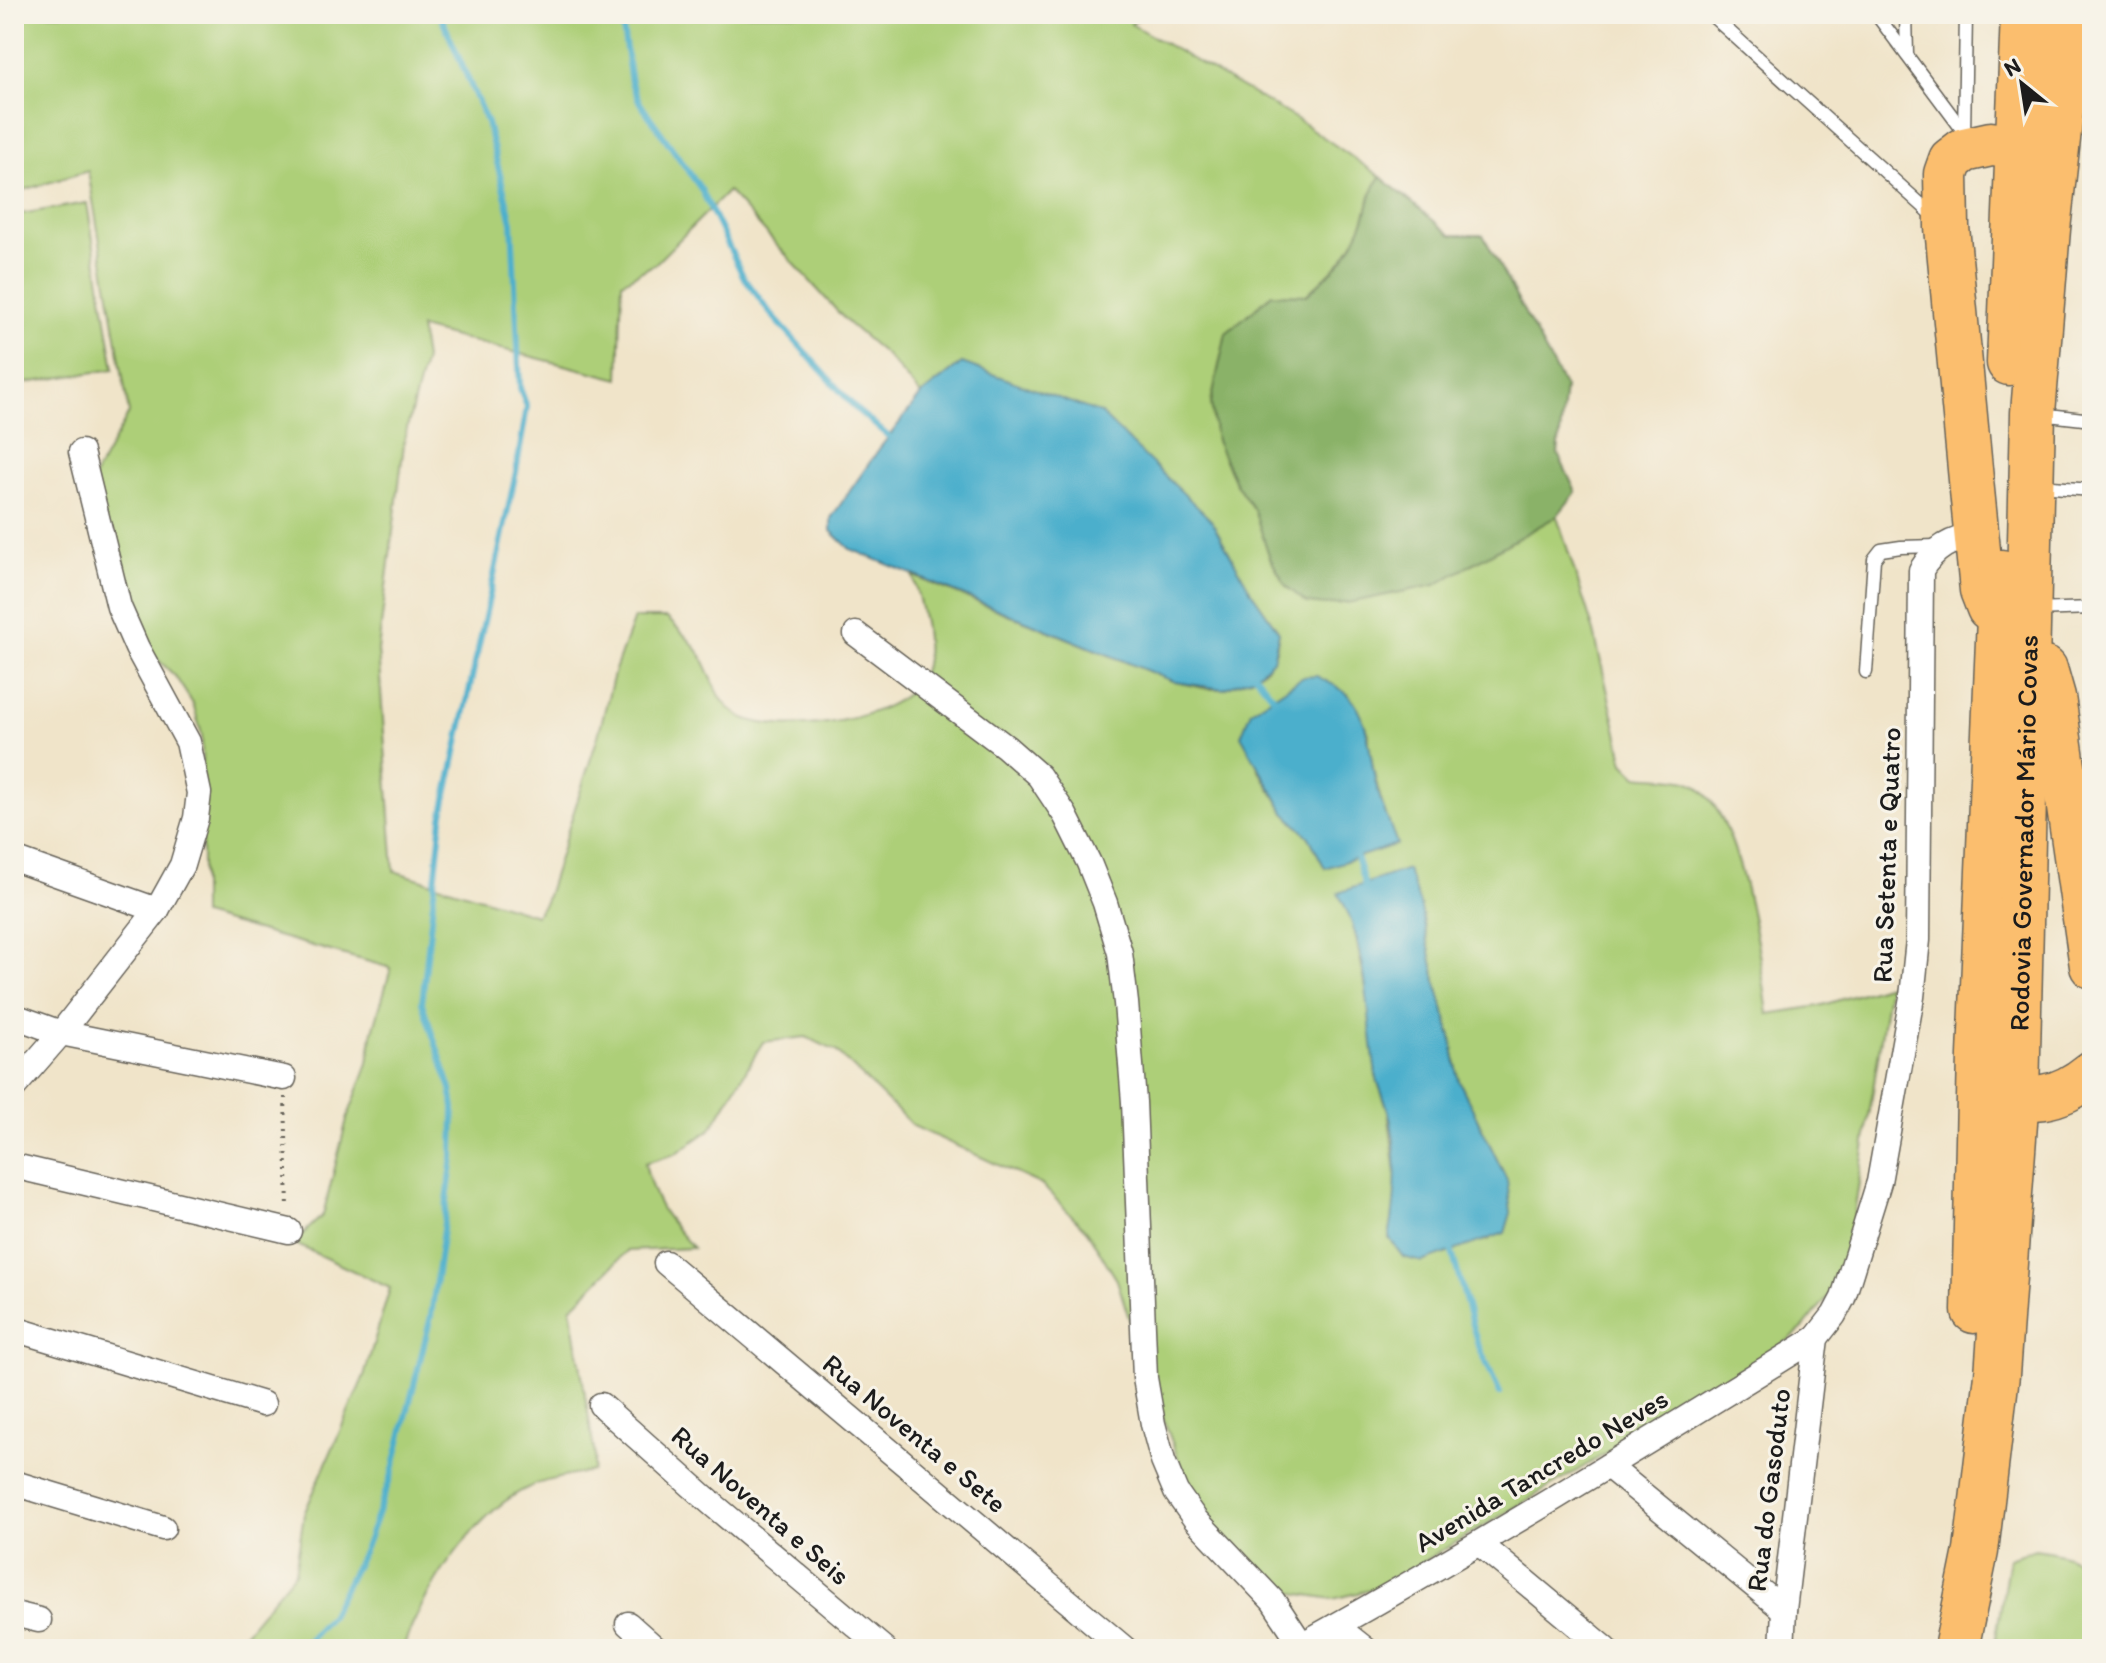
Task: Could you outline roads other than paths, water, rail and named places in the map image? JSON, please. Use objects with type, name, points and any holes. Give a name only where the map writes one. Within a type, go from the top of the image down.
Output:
[{"type":"highway","name":"Rodovia Governador Mário Covas","points":[[1956,1649],[1976,1551],[1997,1375],[2017,1095],[2018,147],[2023,14]]},
{"type":"highway","name":"Rodovia Governador Mário Covas","points":[[1930,1649],[1947,1554],[1972,1368],[1980,1055],[2032,485],[2033,413],[2062,103],[2065,14]]},
{"type":"highway","points":[[2062,103],[2088,14]]},
{"type":"highway","points":[[2048,229],[2035,169],[2024,151],[2018,147],[1964,141],[1946,174],[1959,541],[1989,607],[2018,620],[2048,677],[2092,966]]},
{"type":"highway","points":[[1980,1055],[2000,1084],[2017,1095],[2049,1097],[2073,1089],[2092,1073]]},
{"type":"street","points":[[14,1087],[61,1033],[157,910],[182,865],[196,818],[199,793],[188,742],[137,648],[119,607],[81,452]]},
{"type":"street","name":"Rua Setenta e Quatro","points":[[1816,1338],[1843,1298],[1879,1182],[1912,997],[1918,940],[1921,570],[1929,556],[1959,541]]},
{"type":"street","points":[[856,634],[1006,747],[1039,776],[1065,815],[1089,863],[1120,953],[1126,1003],[1131,1052],[1145,1378],[1153,1424],[1176,1492],[1195,1519],[1273,1601],[1298,1647]]},
{"type":"street","points":[[14,859],[157,910]]},
{"type":"street","points":[[14,1016],[61,1033],[284,1078]]},
{"type":"street","points":[[14,1166],[289,1231]]},
{"type":"street","name":"Rua Noventa e Sete","points":[[666,1263],[1125,1649]]},
{"type":"street","points":[[14,1329],[263,1404]]},
{"type":"street","name":"Avenida Tancredo Neves","points":[[1298,1647],[1480,1544],[1816,1338]]},
{"type":"street","name":"Rua do Gasoduto","points":[[1782,1649],[1816,1338]]},
{"type":"street","name":"Rua Noventa e Seis","points":[[601,1405],[884,1649]]},
{"type":"street","points":[[1608,1466],[1784,1610]]},
{"type":"street","points":[[14,1483],[163,1528]]},
{"type":"street","points":[[1480,1544],[1606,1649]]},
{"type":"street","points":[[14,1614],[39,1620]]},
{"type":"street","points":[[628,1624],[656,1649]]},
{"type":"street","points":[[1336,1626],[1365,1649]]},
{"type":"lane","points":[[1710,14],[1947,227]]},
{"type":"lane","points":[[1876,14],[1964,141]]},
{"type":"lane","points":[[1906,14],[1907,56]]},
{"type":"lane","points":[[1964,141],[1966,14]]},
{"type":"lane","points":[[2033,413],[2092,420]]},
{"type":"lane","points":[[2032,485],[2092,490]]},
{"type":"lane","points":[[1866,672],[1874,559],[1881,550],[1959,541]]},
{"type":"lane","points":[[2018,620],[2092,608]]},
{"type":"water","points":[[962,363],[1100,413],[1211,520],[1252,593],[1279,632],[1273,660],[1255,676],[1223,689],[1175,682],[850,549],[831,531],[831,518],[921,395]]},
{"type":"water","points":[[1317,676],[1346,693],[1362,716],[1378,792],[1397,844],[1325,868],[1309,837],[1285,813],[1241,736],[1251,711],[1303,677]]},
{"type":"water","points":[[1407,869],[1420,904],[1459,1081],[1507,1180],[1511,1213],[1505,1233],[1422,1262],[1403,1257],[1389,1238],[1395,1190],[1394,1141],[1388,1109],[1376,1074],[1356,936],[1338,893]]},
{"type":"waterway","points":[[300,1649],[330,1616],[365,1548],[392,1474],[431,1316],[453,1157],[454,1108],[451,1089],[422,1003],[442,818],[527,407],[520,388],[512,222],[487,123],[440,14]]},
{"type":"waterway","points":[[616,14],[623,29],[631,83],[640,103],[701,189],[743,276],[771,314],[857,410],[894,441]]},
{"type":"waterway","points":[[1251,670],[1277,701]]},
{"type":"waterway","points":[[1355,853],[1367,892]]},
{"type":"waterway","points":[[1450,1245],[1477,1342],[1500,1393]]}]
